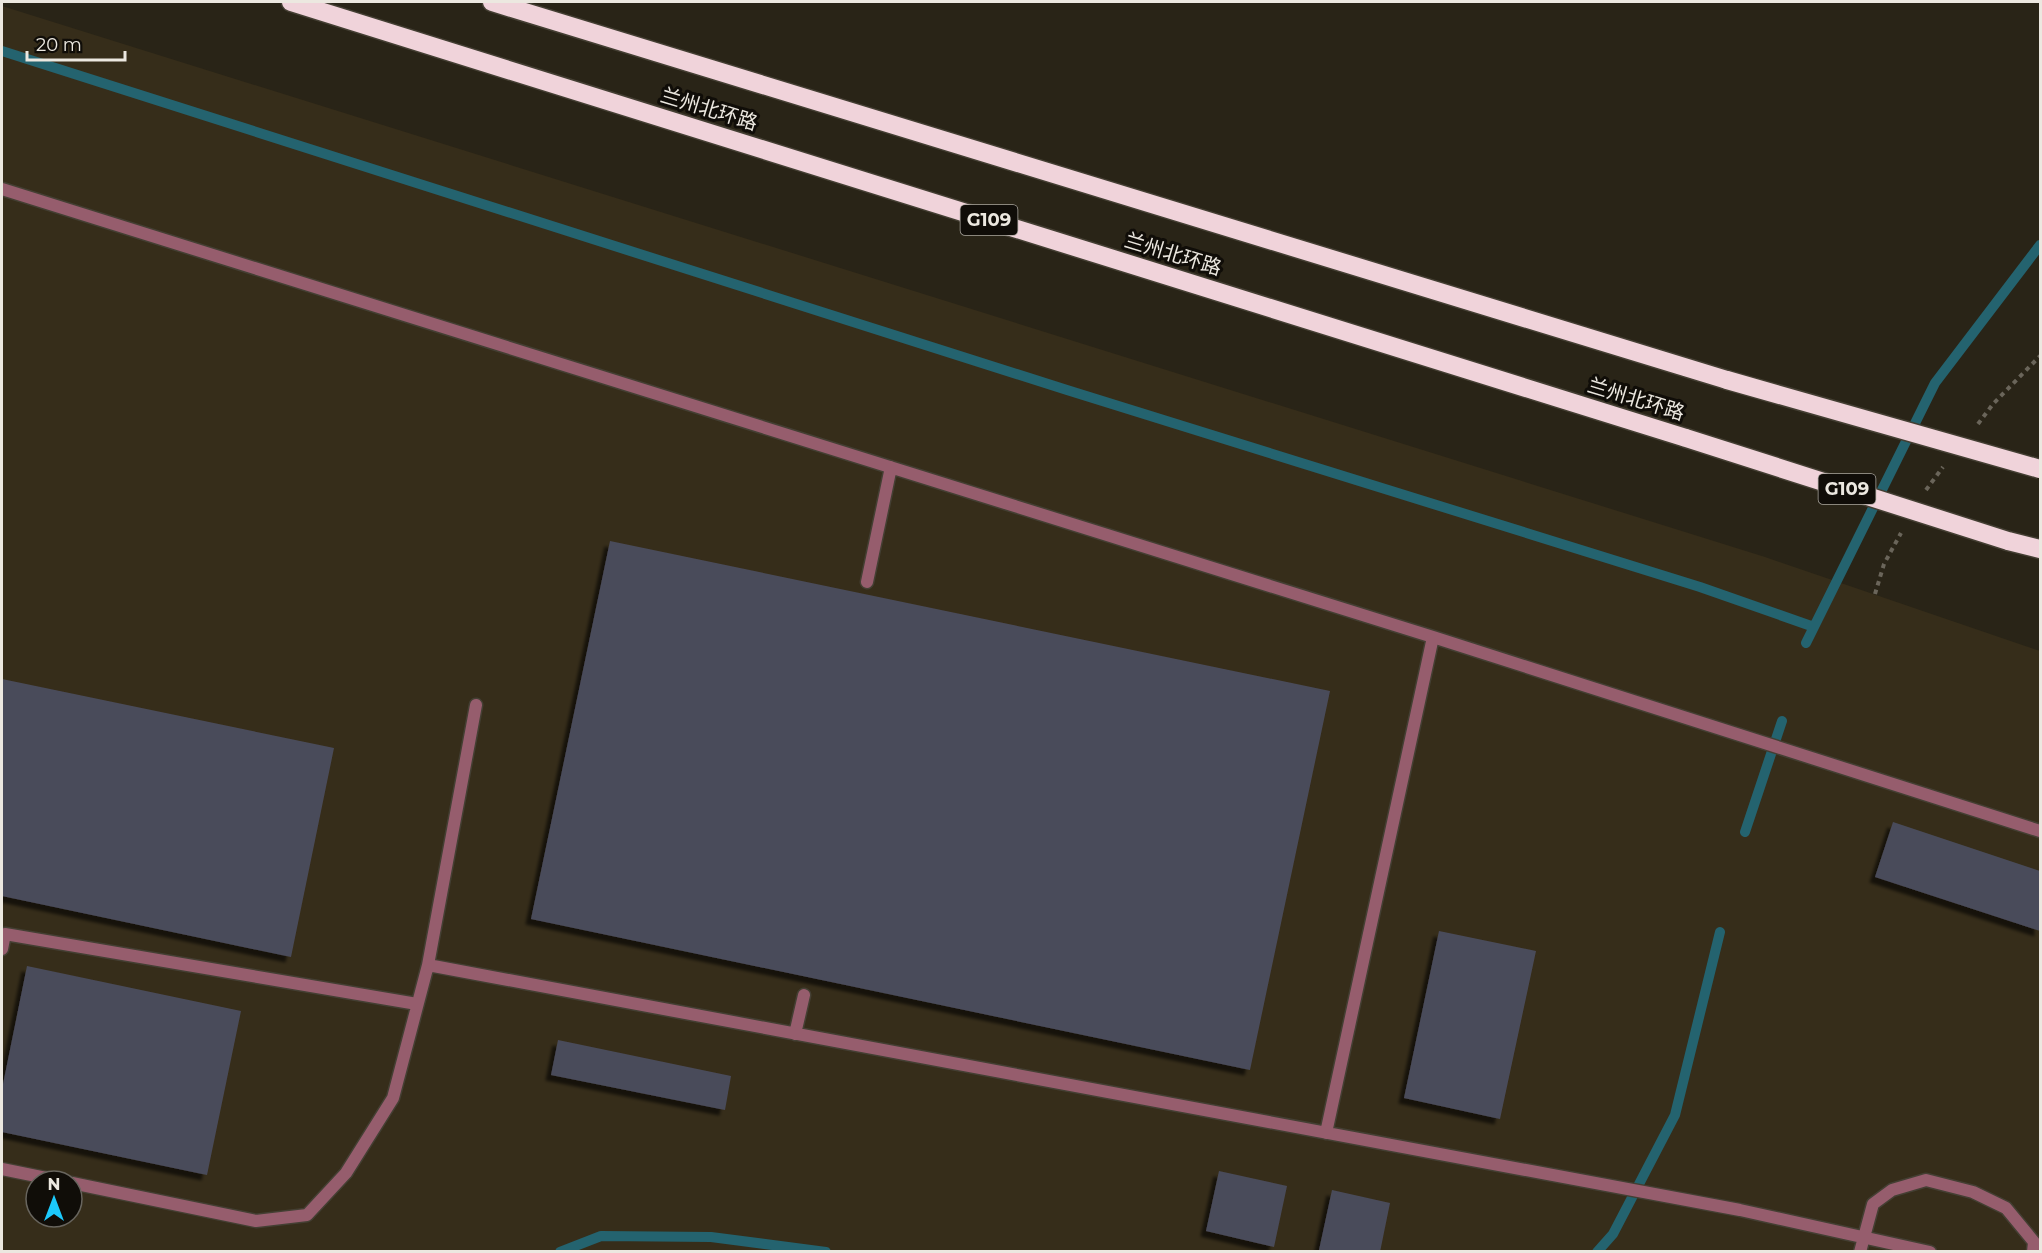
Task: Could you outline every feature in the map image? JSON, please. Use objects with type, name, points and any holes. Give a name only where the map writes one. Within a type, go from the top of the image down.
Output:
[{"type":"highway","name":"兰州北环路","points":[[291,2],[1686,438],[2008,541],[2040,549]]},
{"type":"highway","name":"兰州北环路","points":[[492,2],[1234,231],[1727,380],[2040,469]]},
{"type":"lane","points":[[2,189],[1433,637],[2040,831]]},
{"type":"lane","points":[[867,582],[891,467]]},
{"type":"lane","points":[[1326,1133],[1433,637]]},
{"type":"lane","points":[[84,1185],[255,1221],[307,1215],[346,1173],[393,1098],[428,965],[476,705]]},
{"type":"lane","points":[[2,949],[5,933],[417,1004]]},
{"type":"lane","points":[[428,965],[1740,1210],[1930,1251]]},
{"type":"lane","points":[[795,1034],[804,995]]},
{"type":"lane","points":[[2,1169],[24,1173]]},
{"type":"lane","points":[[1860,1251],[1874,1204],[1892,1190],[1926,1180],[1973,1192],[2006,1208],[2034,1242],[2033,1251]]},
{"type":"shaded area","points":[[2,6],[1765,557],[2040,651],[2040,1251],[2,1251]]},
{"type":"building","points":[[610,541],[1330,691],[1250,1070],[531,919]]},
{"type":"building","points":[[2,679],[334,748],[291,957],[2,896]]},
{"type":"building","points":[[1893,822],[2040,871],[2040,931],[1875,877]]},
{"type":"building","points":[[1439,931],[1536,951],[1500,1119],[1404,1098]]},
{"type":"building","points":[[27,966],[241,1011],[207,1175],[2,1132],[2,1089]]},
{"type":"building","points":[[558,1040],[731,1076],[725,1110],[551,1075]]},
{"type":"building","points":[[1219,1171],[1287,1186],[1274,1247],[1206,1231]]},
{"type":"building","points":[[1332,1190],[1390,1203],[1380,1252],[1319,1250]]},
{"type":"waterway","points":[[2,51],[1067,390],[1700,587],[1814,627]]},
{"type":"waterway","points":[[1806,643],[1935,383],[2040,245]]},
{"type":"waterway","points":[[1745,832],[1782,721]]},
{"type":"waterway","points":[[1597,1252],[1613,1234],[1675,1115],[1720,932]]},
{"type":"waterway","points":[[560,1252],[601,1236],[711,1237],[826,1252]]}]
